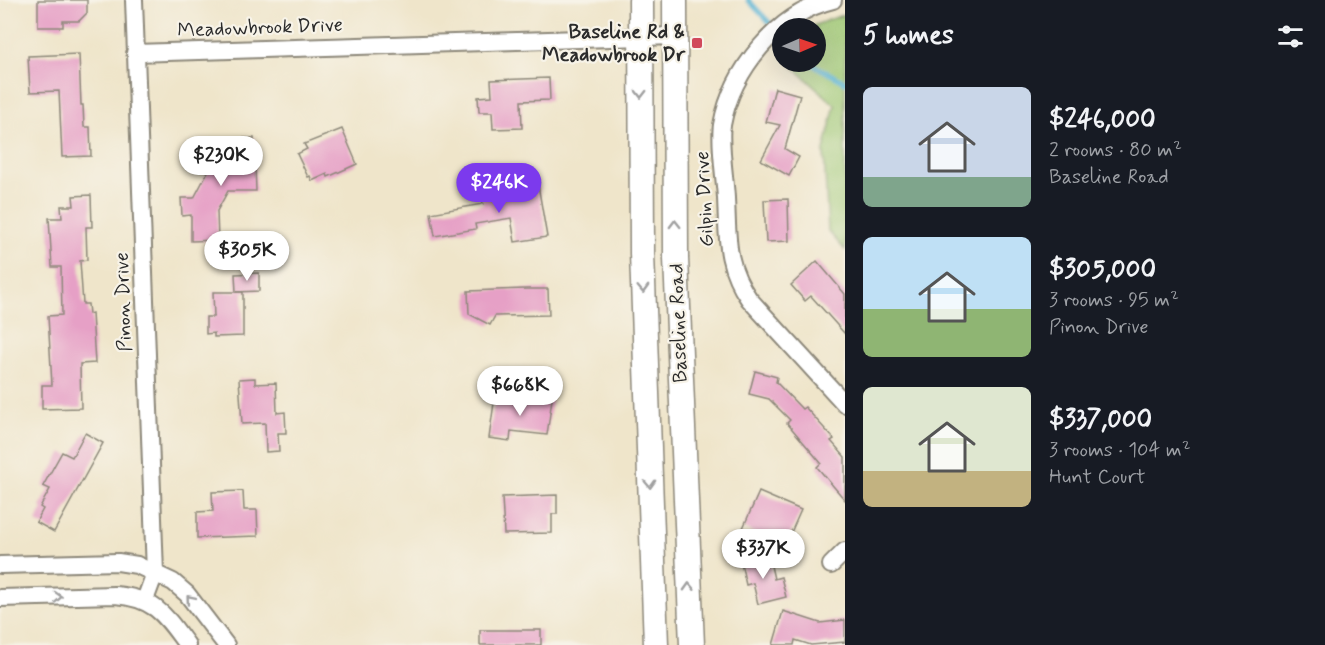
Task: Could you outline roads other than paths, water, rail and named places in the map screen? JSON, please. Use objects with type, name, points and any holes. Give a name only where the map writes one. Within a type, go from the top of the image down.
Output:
[{"type":"main road","name":"Baseline Road","points":[[641,0],[642,253],[656,645]]},
{"type":"main road","name":"Baseline Road","points":[[675,0],[676,258],[692,645]]},
{"type":"street","name":"Pinon Drive","points":[[134,0],[155,573],[145,600]]},
{"type":"street","name":"Gilpin Drive","points":[[833,0],[818,4],[793,17],[772,34],[743,71],[730,98],[722,126],[729,257],[740,286],[749,299],[845,404]]},
{"type":"street","name":"Meadowbrook Drive","points":[[135,53],[674,36]]},
{"type":"street","points":[[831,565],[845,551]]},
{"type":"street","points":[[0,565],[118,562],[137,565],[173,582],[187,594],[226,645]]},
{"type":"street","points":[[0,598],[116,595],[145,600],[158,611],[187,645]]},
{"type":"waterway","points":[[748,0],[772,25]]},
{"type":"waterway","points":[[826,72],[845,82]]},
{"type":"place","name":"Baseline Rd & Meadowbrook Dr","points":[[697,43]]}]
